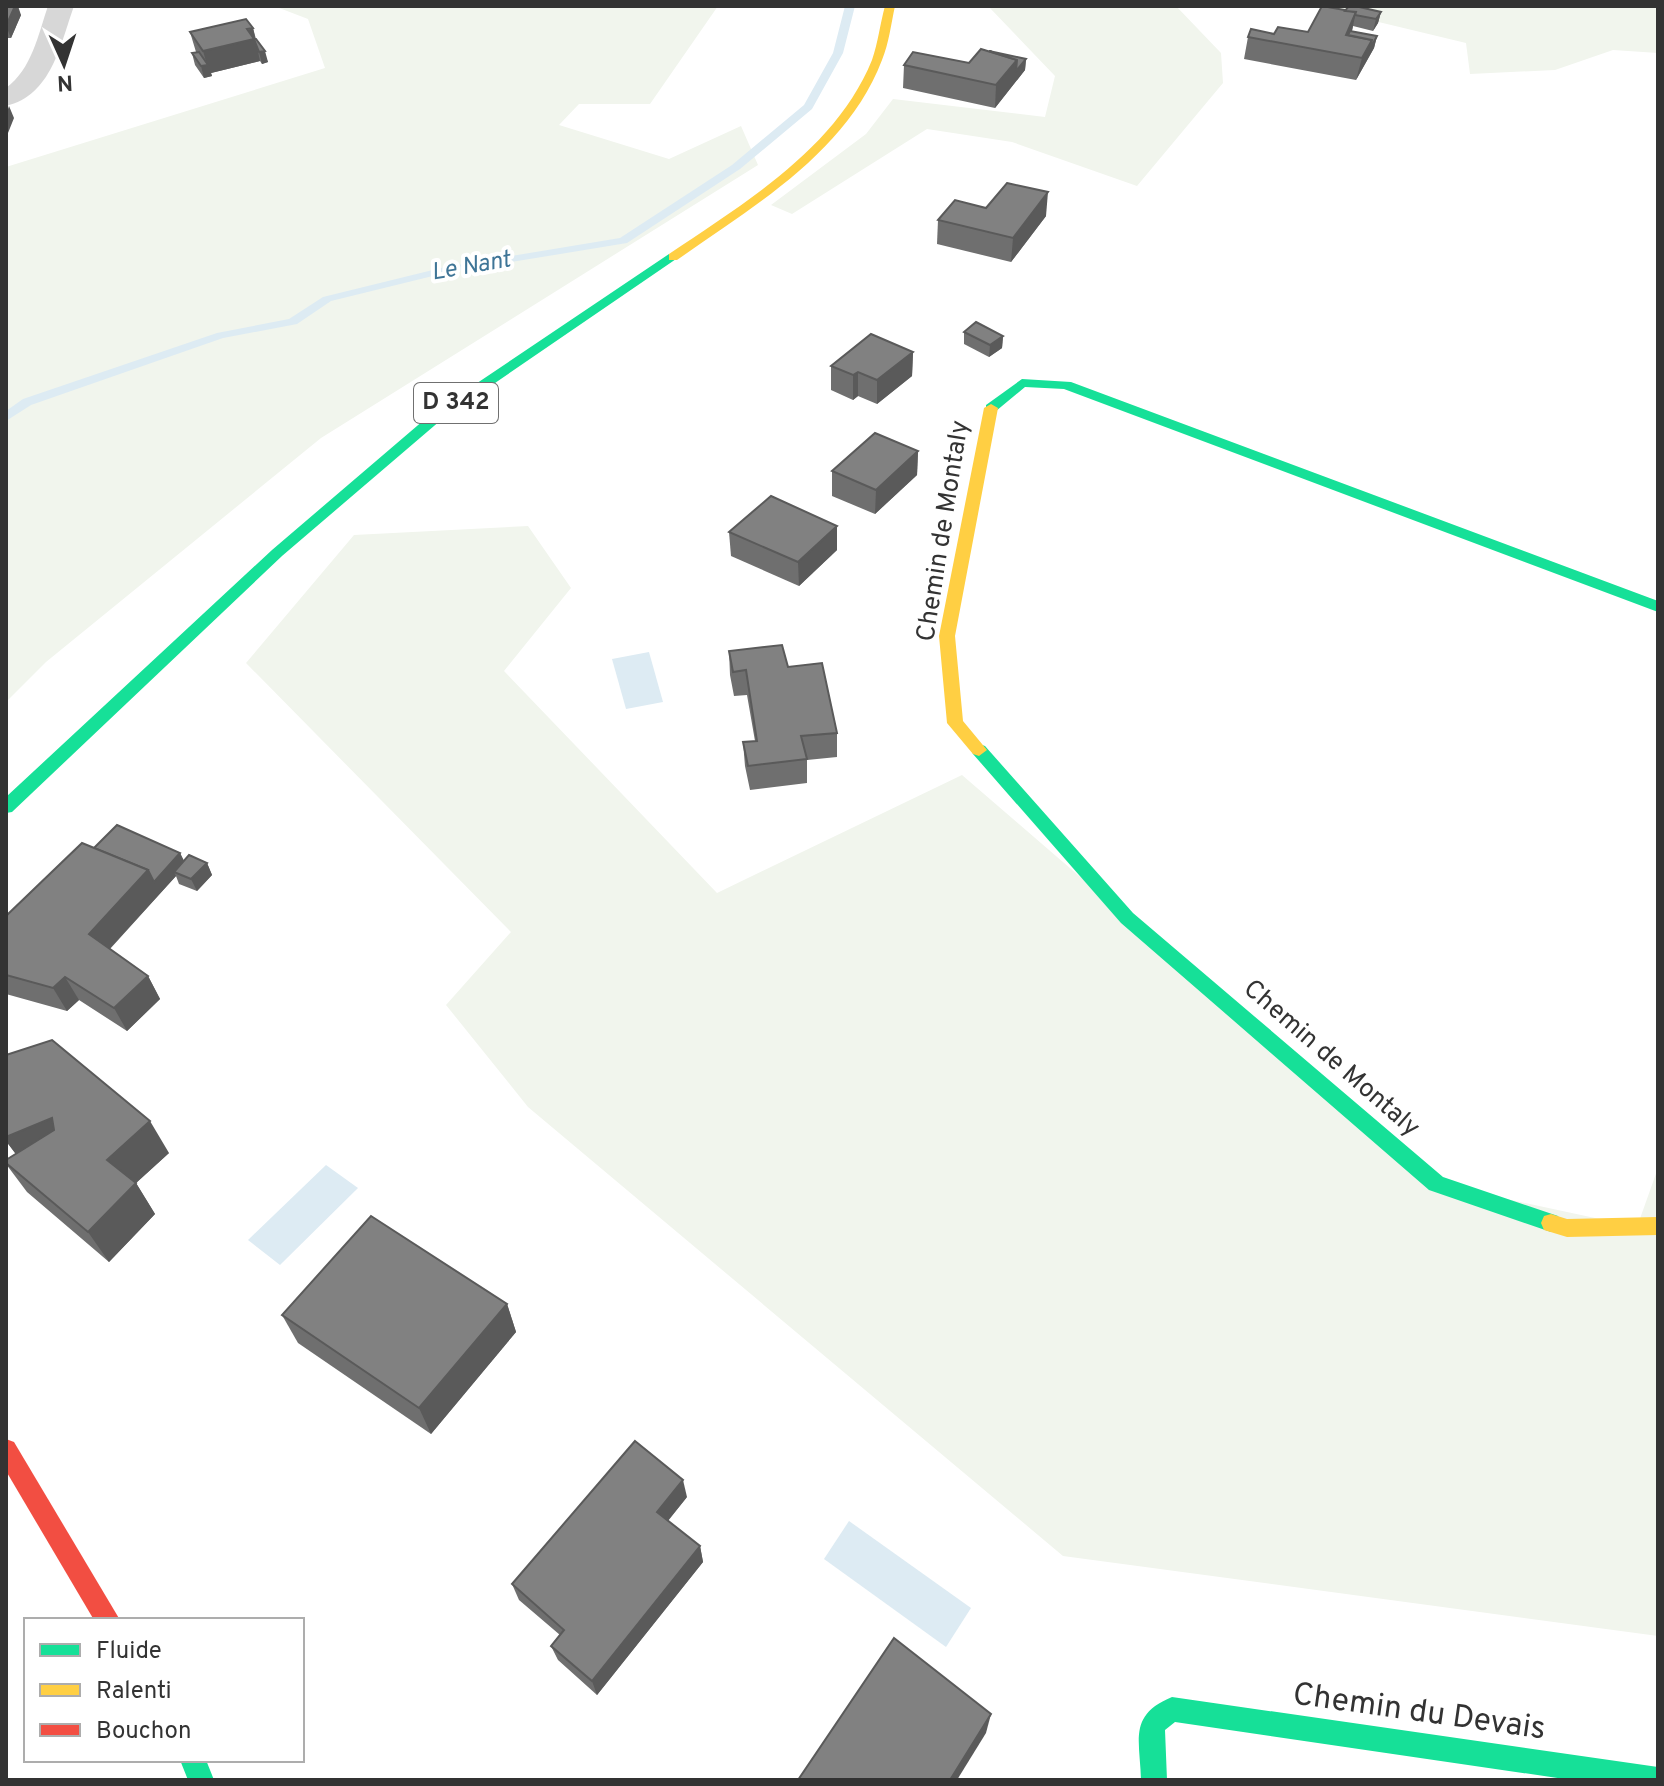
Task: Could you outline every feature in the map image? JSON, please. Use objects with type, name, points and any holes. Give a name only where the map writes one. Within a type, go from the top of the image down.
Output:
[{"type":"street","points":[[6,98],[31,84],[61,6]]},
{"type":"street","name":"D 342","points":[[6,807],[277,553],[436,417],[666,262],[788,175],[846,117],[876,64],[890,6]]},
{"type":"street","name":"Chemin de Montaly","points":[[1658,607],[1066,385],[1022,383],[991,406],[947,636],[955,723],[1127,918],[1436,1184],[1567,1228],[1658,1226]]},
{"type":"street","points":[[6,1450],[107,1618]]},
{"type":"street","name":"Chemin du Devais","points":[[1154,1780],[1152,1724],[1172,1709],[1575,1772],[1658,1780]]},
{"type":"shaded area","points":[[274,6],[718,6],[650,104],[579,104],[559,125],[669,159],[741,126],[758,165],[321,438],[46,662],[6,702],[6,167],[325,68],[308,19]]},
{"type":"shaded area","points":[[988,6],[1176,6],[1221,53],[1223,83],[1137,186],[1012,142],[927,129],[792,214],[771,205],[866,134],[893,99],[1045,117],[1055,76]]},
{"type":"shaded area","points":[[1312,6],[1658,6],[1658,53],[1613,50],[1555,70],[1470,74],[1466,43]]},
{"type":"shaded area","points":[[528,526],[571,588],[504,671],[717,893],[962,775],[1436,1184],[1637,1227],[1658,1168],[1658,1636],[1063,1556],[528,1107],[446,1005],[511,932],[246,663],[354,535]]},
{"type":"shaded area","points":[[649,652],[663,702],[626,709],[612,659]]},
{"type":"shaded area","points":[[326,1165],[358,1188],[280,1265],[248,1240]]},
{"type":"shaded area","points":[[849,1521],[971,1608],[946,1647],[824,1559]]},
{"type":"building","points":[[6,6],[15,6],[6,26]]},
{"type":"building","points":[[1322,6],[1356,12],[1346,35],[1372,40],[1362,58],[1248,37],[1251,29],[1274,34],[1278,27],[1308,32]]},
{"type":"building","points":[[1349,6],[1381,12],[1376,19],[1345,11]]},
{"type":"building","points":[[246,19],[253,28],[247,29],[254,39],[203,51],[190,32]]},
{"type":"building","points":[[1350,31],[1377,36],[1369,51],[1372,40],[1348,35]]},
{"type":"building","points":[[256,39],[265,51],[259,52]]},
{"type":"building","points":[[981,49],[1017,60],[996,85],[904,65],[913,52],[969,63]]},
{"type":"building","points":[[989,51],[1026,59],[1016,71],[1017,60]]},
{"type":"building","points":[[199,52],[208,65],[201,66],[192,53]]},
{"type":"building","points":[[1007,183],[1048,192],[1013,238],[938,220],[955,200],[986,208]]},
{"type":"building","points":[[976,322],[1003,336],[990,345],[964,332]]},
{"type":"building","points":[[871,334],[913,352],[877,380],[831,366]]},
{"type":"building","points":[[875,433],[918,451],[876,490],[832,471]]},
{"type":"building","points":[[771,496],[837,526],[798,562],[729,532]]},
{"type":"building","points":[[782,645],[788,667],[822,663],[837,733],[801,736],[807,759],[748,766],[743,742],[757,741],[746,670],[733,672],[729,651]]},
{"type":"building","points":[[117,825],[180,853],[154,882],[148,870],[94,848]]},
{"type":"building","points":[[82,843],[148,870],[89,934],[148,976],[114,1008],[65,977],[53,988],[6,975],[6,916]]},
{"type":"building","points":[[189,855],[207,863],[191,879],[174,872]]},
{"type":"building","points":[[52,1040],[150,1121],[107,1160],[136,1183],[88,1232],[6,1163],[6,1160],[54,1130],[52,1118],[6,1137],[6,1055]]},
{"type":"building","points":[[371,1216],[507,1304],[419,1408],[282,1315]]},
{"type":"building","points":[[635,1441],[683,1480],[657,1512],[700,1546],[592,1681],[551,1646],[564,1630],[512,1584]]},
{"type":"building","points":[[894,1638],[991,1714],[950,1780],[798,1780]]},
{"type":"waterway","name":"Le Nant","points":[[6,417],[27,402],[221,335],[293,322],[327,299],[445,270],[623,241],[736,167],[808,107],[838,53],[850,6]]},
{"type":"traffic: fast","points":[[6,807],[277,553],[436,417],[673,257]]},
{"type":"traffic: fast","points":[[991,408],[1022,383],[1066,385],[1658,607]]},
{"type":"traffic: fast","points":[[979,750],[1127,918],[1436,1184],[1551,1223]]},
{"type":"traffic: fast","points":[[1154,1780],[1152,1724],[1172,1709],[1658,1780]]},
{"type":"traffic: fast","points":[[194,1762],[201,1780]]},
{"type":"traffic: slow","points":[[673,257],[788,174],[838,125],[875,65],[890,6]]},
{"type":"traffic: slow","points":[[979,750],[955,723],[947,636],[991,408]]},
{"type":"traffic: slow","points":[[1551,1223],[1567,1228],[1658,1226]]},
{"type":"traffic: jam","points":[[6,1450],[107,1618]]}]
